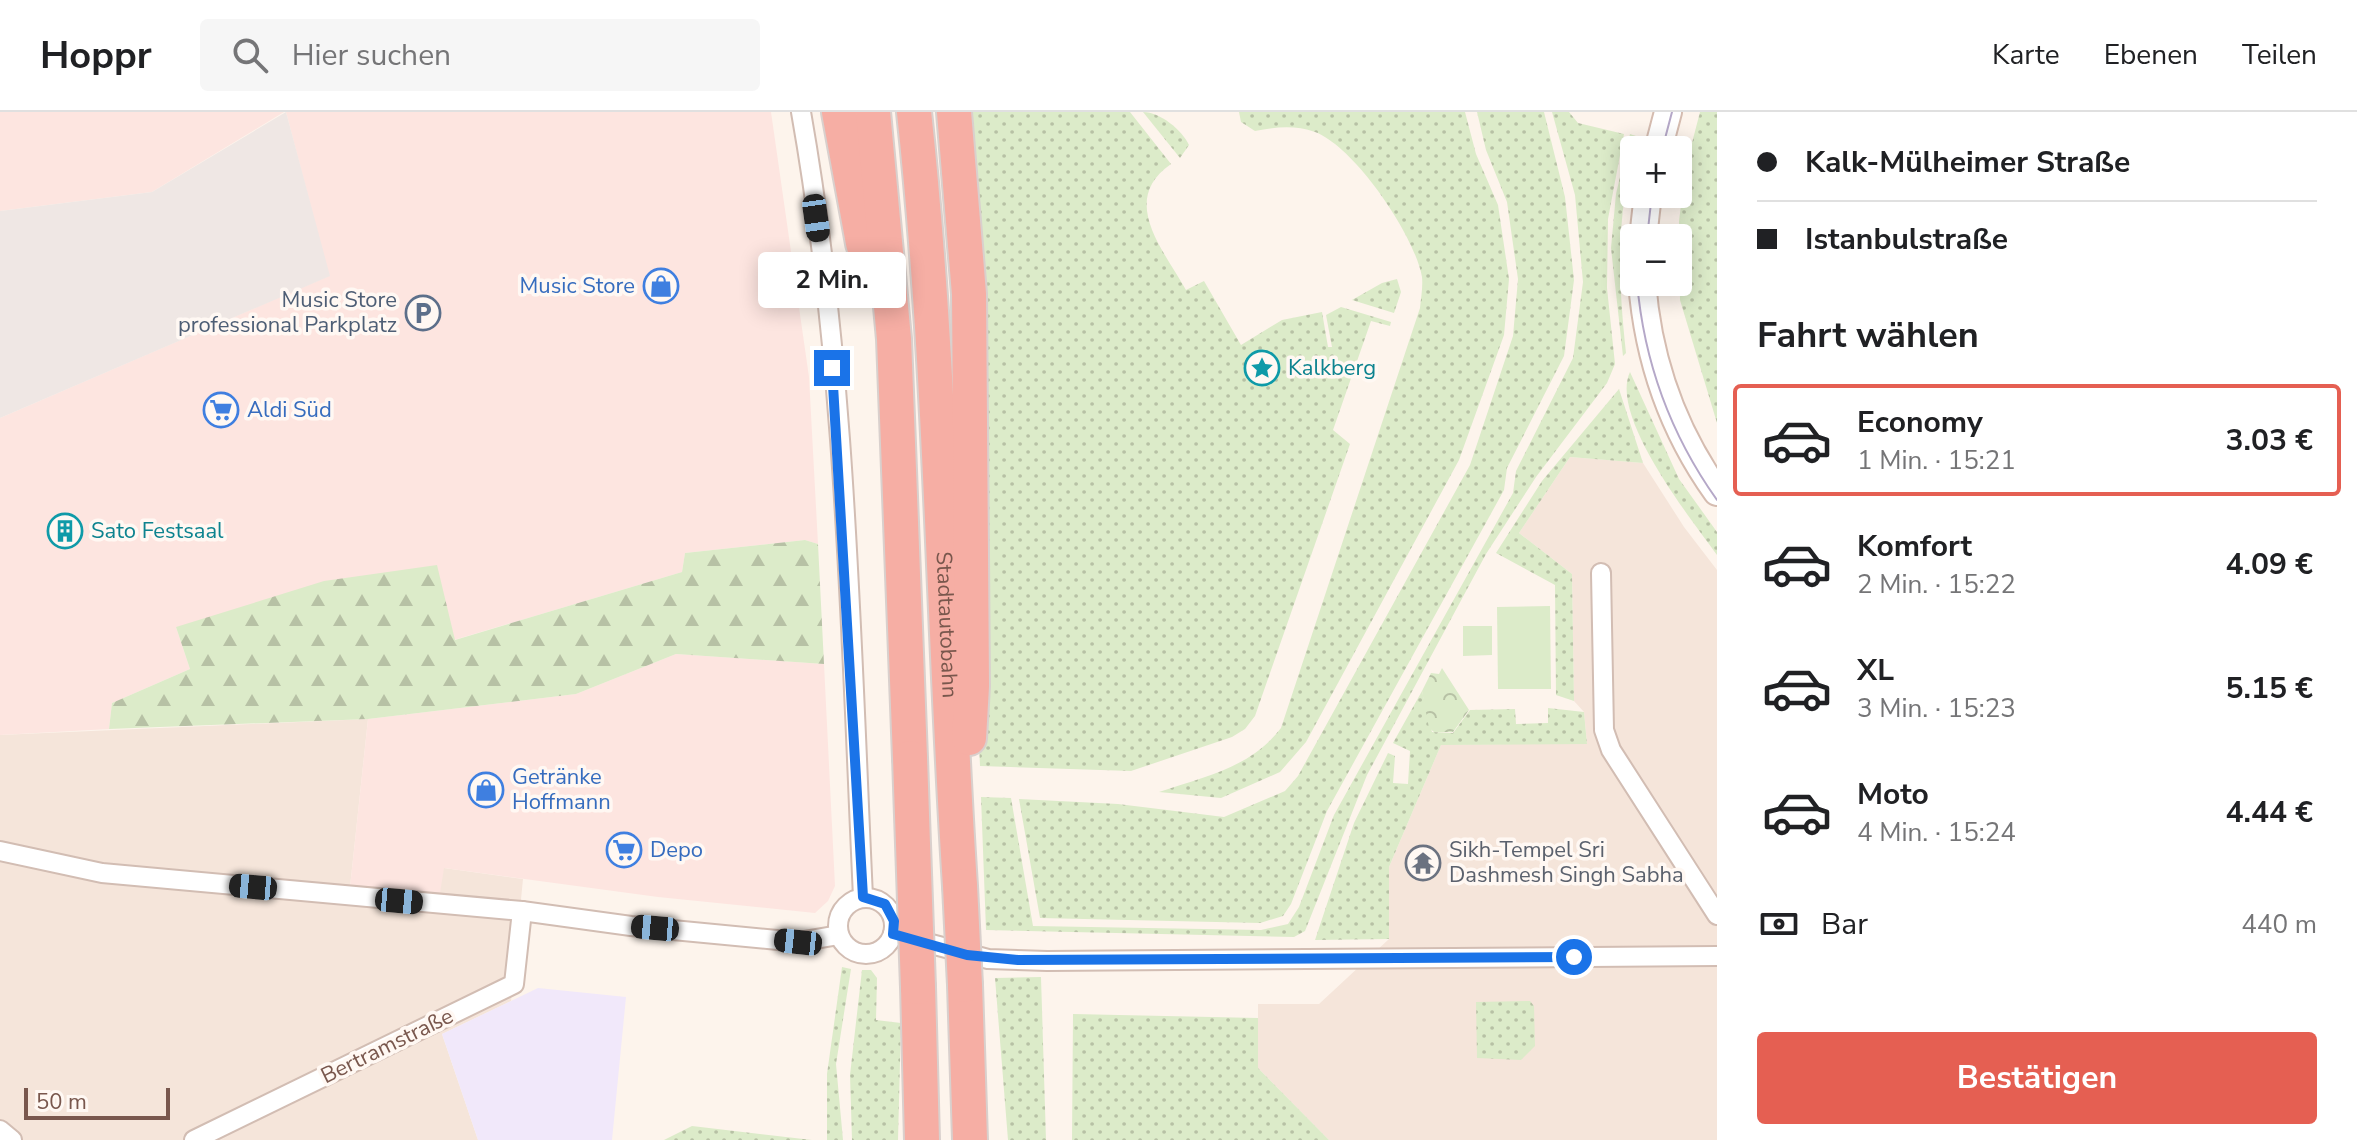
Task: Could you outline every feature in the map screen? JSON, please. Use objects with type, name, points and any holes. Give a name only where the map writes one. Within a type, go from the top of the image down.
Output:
[{"type":"highway","points":[[839,112],[863,243],[894,339]]},
{"type":"highway","name":"Stadtautobahn","points":[[873,112],[894,339],[922,1140]]},
{"type":"highway","name":"Stadtautobahn","points":[[914,112],[932,296],[970,1140]]},
{"type":"highway","points":[[954,112],[969,294],[971,422],[972,686],[960,886]]},
{"type":"street","points":[[801,112],[823,275],[835,400],[863,897]]},
{"type":"street","points":[[1662,136],[1668,112]]},
{"type":"street","points":[[1644,296],[1648,334],[1667,402],[1717,492]]},
{"type":"street","points":[[1601,573],[1604,730],[1611,750],[1717,915]]},
{"type":"street","points":[[0,851],[102,873],[522,911],[798,942],[839,935]]},
{"type":"street","points":[[863,897],[885,904],[894,921],[893,934],[885,947],[869,954],[851,951],[839,935],[842,910],[863,897]]},
{"type":"street","name":"Bertramstraße","points":[[194,1140],[514,984],[522,911]]},
{"type":"street","points":[[893,934],[988,959],[1047,961],[1717,956]]},
{"type":"street","points":[[0,1130],[12,1140]]},
{"type":"shaded area","points":[[0,112],[284,112],[152,192],[0,211]]},
{"type":"shaded area","points":[[286,112],[771,112],[809,377],[818,544],[805,540],[685,553],[682,572],[454,640],[176,627],[190,669],[112,703],[109,729],[0,735],[0,418],[329,276]]},
{"type":"shaded area","points":[[286,112],[330,276],[0,418],[0,211],[152,192]]},
{"type":"shaded area","points":[[1570,457],[1643,463],[1684,527],[1717,570],[1717,1140],[1329,1140],[1258,1068],[1258,1004],[1319,1004],[1389,939],[1389,867],[1441,745],[1587,743],[1584,712],[1574,701],[1572,574],[1519,533]]},
{"type":"shaded area","points":[[676,654],[824,664],[835,886],[828,901],[815,913],[658,897],[444,868],[440,893],[350,887],[368,719],[576,694]]},
{"type":"shaded area","points":[[368,719],[350,887],[444,868],[523,879],[511,1001],[442,1034],[478,1140],[0,1140],[0,735]]},
{"type":"shaded area","points":[[538,988],[626,997],[612,1140],[478,1140],[442,1034]]},
{"type":"green space","points":[[964,112],[1130,112],[1171,164],[1156,178],[1148,193],[1147,209],[1157,242],[1186,290],[1204,281],[1241,345],[1282,320],[1322,312],[1328,347],[1332,347],[1326,315],[1341,307],[1391,322],[1390,326],[1371,321],[1333,430],[1350,444],[1255,716],[1245,729],[1232,737],[1131,771],[980,766],[979,744],[987,743],[979,302]]},
{"type":"green space","points":[[1143,112],[1163,118],[1181,134],[1189,145],[1180,158]]},
{"type":"green space","points":[[1239,112],[1465,112],[1476,154],[1498,205],[1509,279],[1504,335],[1459,460],[1306,742],[1280,772],[1221,798],[1159,792],[1241,762],[1269,742],[1281,728],[1420,308],[1422,285],[1417,260],[1396,217],[1348,155],[1331,141],[1308,130],[1285,127],[1255,131],[1241,122]]},
{"type":"green space","points":[[1477,112],[1544,112],[1565,197],[1574,280],[1564,356],[1507,468],[1504,490],[1327,811],[1291,904],[1283,916],[1260,923],[1040,918],[1019,799],[1118,804],[1224,817],[1285,791],[1298,776],[1470,465],[1513,336],[1518,279],[1507,202],[1486,150]]},
{"type":"green space","points":[[1552,112],[1569,112],[1578,123],[1624,134],[1620,136],[1620,155],[1608,219],[1607,288],[1615,364],[1607,383],[1536,477],[1486,554],[1367,775],[1305,931],[1294,937],[986,930],[981,797],[1011,798],[1033,926],[1261,930],[1288,924],[1299,907],[1334,815],[1513,493],[1516,471],[1573,358],[1583,282],[1575,195]]},
{"type":"green space","points":[[1700,112],[1717,112],[1717,423],[1680,300],[1680,296],[1692,296],[1692,224],[1679,224],[1679,221],[1681,208],[1692,208],[1692,143]]},
{"type":"green space","points":[[1620,177],[1620,208],[1623,208],[1620,224],[1620,296],[1626,353],[1623,356],[1611,248]]},
{"type":"green space","points":[[1397,279],[1401,292],[1394,313],[1352,300],[1382,283]]},
{"type":"green space","points":[[1630,372],[1679,479],[1717,532],[1717,555],[1673,493],[1641,440],[1631,414],[1627,391]]},
{"type":"green space","points":[[1619,389],[1643,463],[1570,457],[1519,533],[1572,574],[1574,701],[1556,695],[1555,585],[1496,553],[1542,481]]},
{"type":"green space","points":[[805,540],[818,544],[824,664],[676,654],[576,694],[368,719],[109,729],[112,703],[190,669],[176,627],[324,581],[437,565],[455,640],[682,572],[685,553]]},
{"type":"green space","points":[[1550,606],[1551,689],[1498,689],[1497,607]]},
{"type":"green space","points":[[1463,626],[1492,626],[1492,655],[1463,656]]},
{"type":"green space","points":[[1442,668],[1469,710],[1453,732],[1434,732],[1429,728],[1422,691],[1431,673],[1439,674]]},
{"type":"green space","points":[[1422,691],[1432,732],[1453,733],[1470,710],[1515,709],[1516,724],[1548,723],[1548,708],[1584,712],[1587,744],[1441,745],[1389,867],[1389,939],[1315,940],[1354,823],[1388,753],[1395,756],[1393,783],[1408,784],[1410,751],[1393,743]]},
{"type":"green space","points":[[842,967],[851,969],[836,1064],[843,1140],[827,1140],[827,1074]]},
{"type":"green space","points":[[862,970],[871,970],[877,978],[876,1020],[901,1023],[898,1140],[852,1140],[850,1075]]},
{"type":"green space","points":[[1041,977],[1046,1140],[1008,1140],[995,978]]},
{"type":"green space","points":[[1530,1001],[1534,1006],[1535,1046],[1521,1060],[1477,1058],[1476,1002]]},
{"type":"green space","points":[[1073,1014],[1258,1018],[1258,1068],[1329,1140],[1072,1140]]},
{"type":"green space","points":[[692,1126],[812,1140],[664,1140]]},
{"type":"tram line","points":[[1666,136],[1672,112]]},
{"type":"tram line","points":[[1649,224],[1650,208]]},
{"type":"tram line","points":[[1639,296],[1646,341],[1662,397],[1686,449],[1717,500]]},
{"type":"place","name":"Music Store","points":[[661,286]]},
{"type":"place","name":"Music Store professional Parkplatz","points":[[423,313]]},
{"type":"place","name":"Kalkberg","points":[[1262,368]]},
{"type":"place","name":"Aldi Süd","points":[[221,410]]},
{"type":"place","name":"Sato Festsaal","points":[[65,531]]},
{"type":"place","name":"Getränke Hoffmann","points":[[486,790]]},
{"type":"place","name":"Depo","points":[[624,850]]},
{"type":"place","name":"Sikh-Tempel Sri Dashmesh Singh Sabha","points":[[1423,863]]},
{"type":"route","points":[[832,368],[863,897],[885,904],[894,921],[893,934],[988,959],[1047,961],[1574,957]]}]
